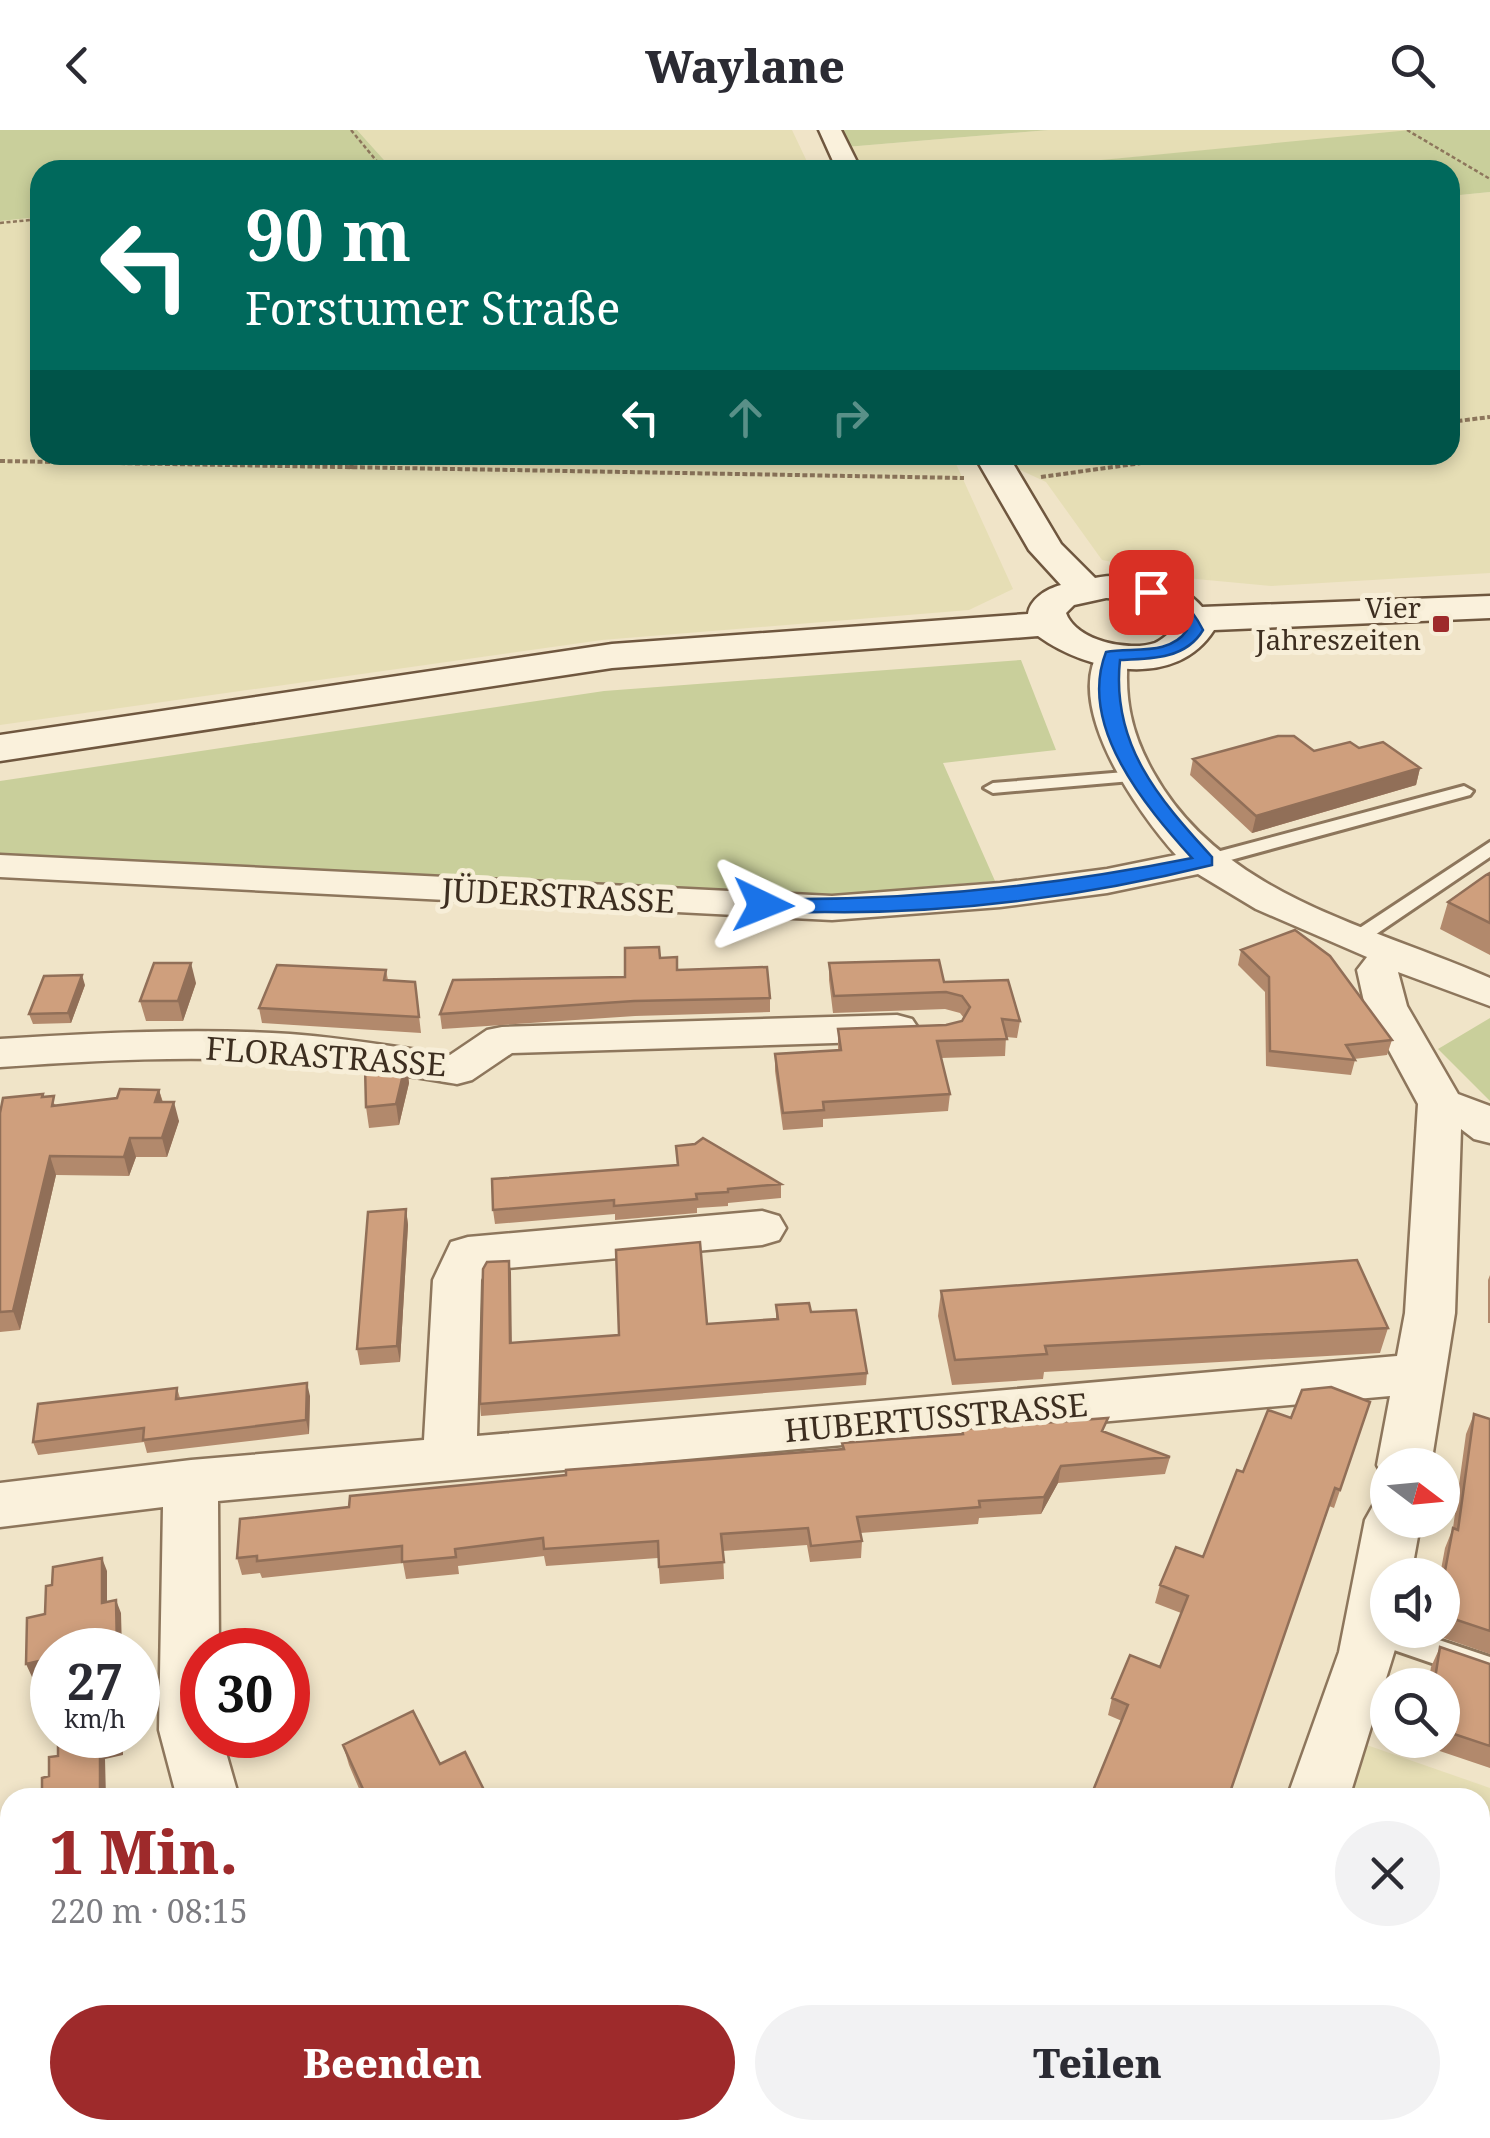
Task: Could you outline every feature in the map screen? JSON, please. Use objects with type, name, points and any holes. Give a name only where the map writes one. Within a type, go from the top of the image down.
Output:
[{"type":"main road","points":[[830,130],[844,160]]},
{"type":"main road","points":[[997,466],[1047,550],[1085,589]]},
{"type":"main road","points":[[0,748],[612,656],[1046,624],[1070,644],[1112,656],[1158,654],[1189,640],[1195,630],[1185,608],[1151,592],[1129,588],[1085,589],[1052,602],[1045,613],[1046,624]]},
{"type":"main road","points":[[1193,619],[1490,607]]},
{"type":"street","points":[[1112,656],[1108,694],[1118,736],[1160,811],[1205,861],[1269,899],[1490,992]]},
{"type":"street","name":"JÜDERSTRASSE","points":[[0,866],[832,908],[1000,895],[1106,881],[1205,861]]},
{"type":"street","points":[[1376,944],[1378,991],[1402,1037],[1433,1082],[1440,1104],[1430,1313],[1407,1448]]},
{"type":"street","name":"FLORASTRASSE","points":[[0,1053],[95,1046],[246,1047],[334,1052],[457,1070],[502,1040],[944,1026]]},
{"type":"street","points":[[1440,1104],[1470,1113],[1490,1128]]},
{"type":"street","points":[[450,1462],[457,1280],[468,1254],[762,1228]]},
{"type":"street","name":"HUBERTUSSTRASSE","points":[[0,1505],[191,1482],[1422,1374]]},
{"type":"street","points":[[191,1482],[189,1730],[205,1788]]},
{"type":"street","points":[[1321,1788],[1370,1641]]},
{"type":"lane","points":[[993,788],[1137,776]]},
{"type":"lane","name":"JÜDERSTRASSE","points":[[1205,861],[1464,791]]},
{"type":"lane","points":[[1376,944],[1490,848]]},
{"type":"lane","points":[[1425,1648],[1490,1670]]},
{"type":"path","points":[[351,130],[376,160]]},
{"type":"path","points":[[1407,130],[1458,160]]},
{"type":"path","points":[[1460,161],[1490,179]]},
{"type":"path","points":[[0,223],[30,221]]},
{"type":"path","points":[[1460,421],[1490,417]]},
{"type":"path","points":[[0,461],[30,462]]},
{"type":"path","points":[[176,465],[351,469],[997,466],[1040,477],[1127,465]]},
{"type":"path","points":[[351,469],[352,465]]},
{"type":"shaded area","points":[[357,130],[792,130],[806,160],[384,160]]},
{"type":"shaded area","points":[[1049,130],[1415,131],[1105,160],[854,160],[846,147]]},
{"type":"shaded area","points":[[1490,192],[1490,573],[1271,586],[1196,579],[1102,560],[1046,482],[1014,467],[1460,465],[1460,195]]},
{"type":"shaded area","points":[[30,218],[30,465],[957,465],[1013,589],[969,610],[602,640],[0,725],[0,221]]},
{"type":"shaded area","points":[[1361,1743],[1370,1746],[1370,1758],[1404,1758],[1490,1788],[1347,1788]]},
{"type":"green space","points":[[0,130],[357,130],[384,160],[30,160],[30,218],[0,221]]},
{"type":"green space","points":[[834,130],[1049,130],[846,147]]},
{"type":"green space","points":[[1410,130],[1490,130],[1490,192],[1460,195],[1460,160],[1101,160]]},
{"type":"green space","points":[[1021,660],[1056,750],[943,763],[995,881],[827,895],[697,893],[0,853],[0,781],[604,691]]},
{"type":"green space","points":[[1490,1018],[1490,1101],[1438,1049]]},
{"type":"building","points":[[1278,736],[1294,736],[1314,751],[1350,742],[1359,748],[1383,742],[1420,768],[1256,816],[1193,759]]},
{"type":"building","points":[[1490,873],[1490,923],[1448,902],[1486,875]]},
{"type":"building","points":[[1295,930],[1330,956],[1392,1040],[1346,1045],[1355,1060],[1270,1051],[1269,977],[1241,950]]},
{"type":"building","points":[[659,947],[660,958],[677,957],[677,970],[767,967],[770,998],[634,1001],[440,1014],[453,980],[625,977],[625,948]]},
{"type":"building","points":[[939,960],[944,982],[1008,980],[1020,1021],[1002,1019],[1007,1039],[937,1041],[950,1094],[823,1102],[824,1110],[783,1113],[775,1054],[841,1050],[838,1029],[946,1025],[962,1021],[970,1007],[962,996],[946,992],[834,996],[829,963]]},
{"type":"building","points":[[154,963],[191,963],[178,1001],[140,1001]]},
{"type":"building","points":[[277,965],[386,970],[384,980],[415,982],[419,1017],[259,1008]]},
{"type":"building","points":[[82,975],[68,1013],[29,1014],[44,976]]},
{"type":"building","points":[[406,1062],[396,1104],[366,1107],[365,1066]]},
{"type":"building","points":[[120,1089],[159,1090],[155,1102],[174,1102],[162,1138],[130,1138],[124,1157],[50,1156],[13,1311],[0,1312],[3,1098],[43,1094],[42,1097],[54,1096],[52,1106],[117,1098]]},
{"type":"building","points":[[703,1138],[781,1184],[696,1194],[697,1199],[614,1206],[614,1200],[493,1210],[492,1179],[678,1165],[676,1146],[695,1144]]},
{"type":"building","points":[[406,1209],[397,1346],[357,1349],[368,1212]]},
{"type":"building","points":[[700,1242],[707,1324],[778,1319],[776,1305],[809,1303],[811,1312],[856,1310],[867,1373],[480,1404],[483,1269],[487,1262],[509,1261],[510,1343],[619,1335],[616,1250]]},
{"type":"building","points":[[1357,1260],[1388,1328],[1045,1346],[1047,1354],[955,1360],[941,1291]]},
{"type":"building","points":[[307,1383],[306,1420],[143,1440],[144,1428],[33,1442],[38,1404],[177,1388],[176,1399]]},
{"type":"building","points":[[1331,1387],[1370,1402],[1340,1490],[1335,1488],[1231,1788],[1094,1788],[1128,1705],[1112,1698],[1130,1655],[1160,1667],[1188,1596],[1160,1585],[1176,1547],[1203,1557],[1237,1470],[1243,1472],[1268,1410],[1291,1418],[1302,1390]]},
{"type":"building","points":[[1474,1414],[1490,1419],[1490,1631],[1460,1621],[1460,1558],[1447,1558],[1451,1538],[1460,1538]]},
{"type":"building","points":[[1108,1418],[1102,1431],[1170,1457],[1061,1466],[1044,1497],[979,1501],[980,1507],[857,1517],[862,1541],[811,1546],[808,1528],[721,1534],[724,1562],[659,1567],[658,1541],[544,1549],[543,1538],[455,1549],[456,1557],[402,1562],[402,1546],[257,1561],[257,1556],[237,1558],[240,1519],[349,1507],[350,1496],[566,1475],[566,1470],[844,1449],[842,1443],[963,1434],[962,1429]]},
{"type":"building","points":[[102,1558],[102,1603],[116,1600],[117,1628],[30,1628],[30,1663],[26,1664],[27,1618],[45,1614],[46,1586],[52,1585],[53,1567]]},
{"type":"building","points":[[1440,1648],[1490,1664],[1490,1746],[1460,1736],[1460,1668],[1437,1668]]},
{"type":"building","points":[[413,1711],[440,1764],[465,1752],[483,1788],[362,1788],[343,1745]]},
{"type":"building","points":[[49,1758],[100,1758],[100,1788],[42,1788],[42,1778],[49,1776]]},
{"type":"place","name":"Vier Jahreszeiten","points":[[1441,624]]},
{"type":"route","points":[[763,905],[868,907],[1000,895],[1106,881],[1205,861],[1160,811],[1137,776],[1118,736],[1108,694],[1112,656],[1158,654],[1189,640],[1195,630],[1185,608],[1151,592]]}]
